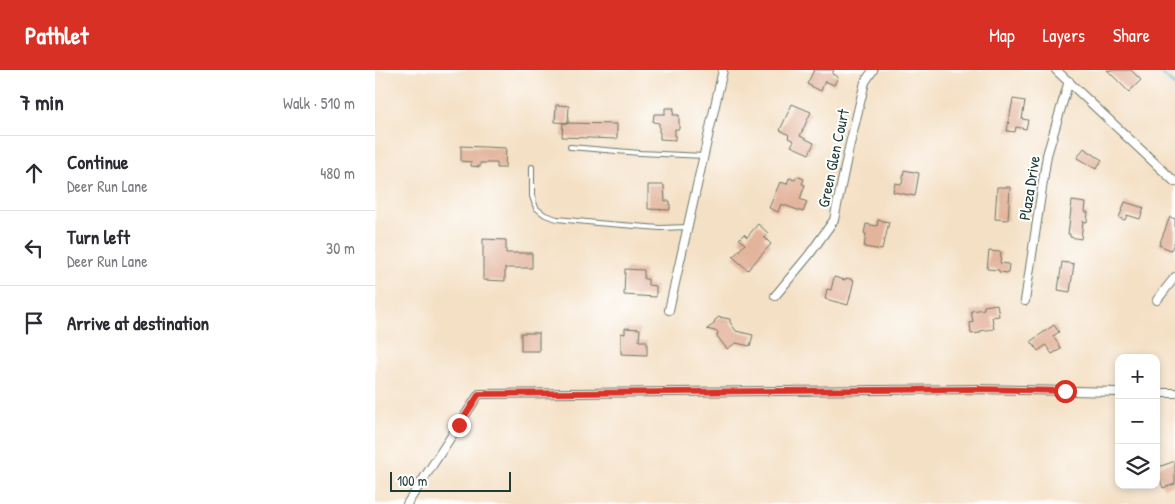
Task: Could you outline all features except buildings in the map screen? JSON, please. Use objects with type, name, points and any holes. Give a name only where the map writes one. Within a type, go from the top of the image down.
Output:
[{"type":"street","points":[[669,310],[723,70]]},
{"type":"street","name":"Green Glen Court","points":[[775,296],[809,255],[834,220],[865,82],[873,70]]},
{"type":"street","points":[[1056,70],[1175,182]]},
{"type":"street","name":"Plaza Drive","points":[[1025,301],[1047,155],[1069,81]]},
{"type":"street","points":[[1157,300],[1175,277]]},
{"type":"street","points":[[407,504],[479,394],[976,389],[1115,392]]},
{"type":"street","points":[[1160,393],[1175,393]]},
{"type":"lane","points":[[570,147],[704,156]]},
{"type":"lane","points":[[531,167],[532,196],[536,208],[545,215],[557,219],[597,223],[660,228],[688,227]]},
{"type":"waterway","points":[[1158,70],[1175,86]]},
{"type":"route","points":[[459,425],[479,394],[976,389],[1065,391]]}]
